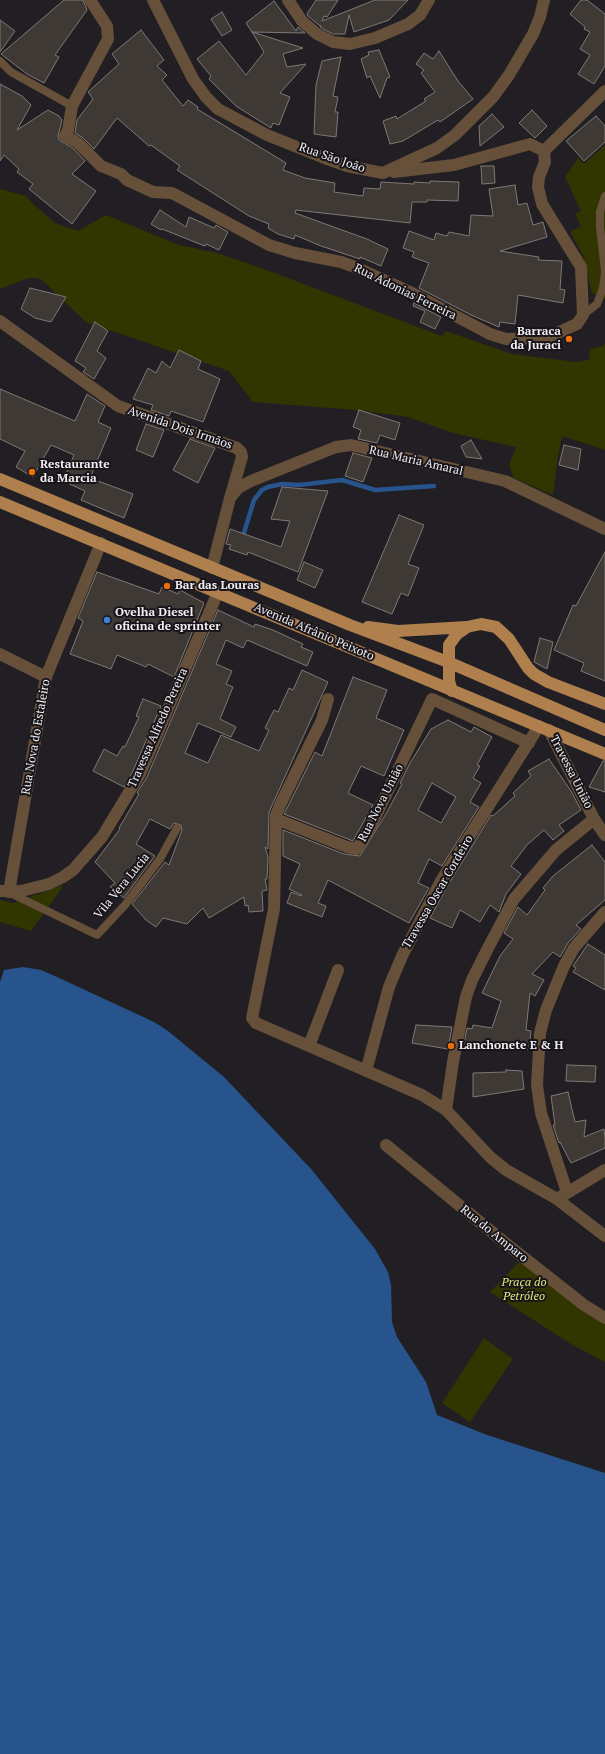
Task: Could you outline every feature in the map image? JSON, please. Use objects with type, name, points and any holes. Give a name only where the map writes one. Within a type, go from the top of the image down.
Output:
[{"type":"main road","name":"Avenida Afrânio Peixoto","points":[[0,479],[350,626],[448,662],[605,730]]},
{"type":"main road","name":"Avenida Afrânio Peixoto","points":[[0,502],[605,754]]},
{"type":"main road","points":[[350,626],[398,631],[467,627],[481,624],[496,627],[509,638],[528,668],[534,674],[548,682],[605,704]]},
{"type":"main road","points":[[452,690],[449,681],[449,646],[453,638],[467,627]]},
{"type":"street","name":"Rua Adonias Ferreira","points":[[90,0],[107,26],[108,39],[72,106],[68,130],[65,136],[76,142],[101,166],[121,174],[127,180],[153,192],[172,193],[268,244],[295,254],[341,262],[355,267],[412,293],[498,337],[525,339],[546,338],[577,324],[583,315]]},
{"type":"street","name":"Rua São João","points":[[153,0],[193,79],[206,97],[218,109],[267,135],[322,157],[347,166],[384,173],[454,164],[530,144],[544,151]]},
{"type":"street","points":[[288,0],[302,20],[317,34],[334,42],[350,44],[375,38],[408,24],[420,15],[429,0]]},
{"type":"street","points":[[384,173],[436,148],[455,135],[480,112],[493,97],[520,57],[540,17],[544,0]]},
{"type":"street","points":[[583,315],[581,267],[542,204],[538,195],[539,176],[545,162],[544,151],[605,91]]},
{"type":"street","name":"Avenida Dois Irmãos","points":[[0,320],[118,406],[237,448],[241,452],[242,457],[212,568]]},
{"type":"street","name":"Rua Maria Amaral","points":[[230,498],[238,488],[251,481],[336,447],[351,445],[505,481],[605,529]]},
{"type":"street","name":"Rua Nova do Estaleiro","points":[[4,892],[46,676],[101,543]]},
{"type":"street","name":"Travessa Alfredo Pereira","points":[[4,892],[49,884],[63,877],[73,870],[102,836],[140,774],[218,592]]},
{"type":"street","points":[[0,654],[46,676]]},
{"type":"street","points":[[328,699],[322,720],[280,803],[276,819],[274,909],[252,1010],[252,1018],[256,1023],[422,1095],[446,1110],[500,1166],[562,1196],[605,1236]]},
{"type":"street","name":"Rua Nova União","points":[[276,819],[347,847],[357,849],[372,824],[432,699],[528,743]]},
{"type":"street","name":"Travessa Oscar Cordeiro","points":[[366,1071],[389,988],[402,956],[441,881],[528,743],[544,728]]},
{"type":"street","name":"Travessa União","points":[[544,728],[594,819],[605,835]]},
{"type":"street","points":[[446,1110],[466,997],[472,980],[488,948],[514,899],[556,850],[594,819]]},
{"type":"street","points":[[562,1196],[541,1113],[537,1085],[540,1032],[548,1003],[564,966],[574,948],[605,912]]},
{"type":"street","points":[[309,1046],[338,970]]},
{"type":"street","name":"Rua do Amparo","points":[[386,1145],[509,1246],[584,1305],[605,1318]]},
{"type":"street","points":[[562,1196],[605,1170]]},
{"type":"lane","points":[[0,61],[11,72],[72,106]]},
{"type":"lane","points":[[583,315],[597,304],[603,288],[605,272],[600,227],[600,212],[605,196]]},
{"type":"lane","name":"Vila Vera Lucia","points":[[4,892],[97,935],[125,905],[160,859],[177,828]]},
{"type":"green space","points":[[605,145],[605,300],[592,293],[583,255],[570,232],[581,226],[575,214],[581,211],[565,177],[578,158],[584,164]]},
{"type":"green space","points":[[0,189],[26,196],[55,223],[78,231],[106,215],[179,245],[217,253],[264,269],[442,336],[446,331],[512,354],[576,362],[589,360],[590,349],[603,346],[605,343],[605,450],[562,436],[553,495],[514,478],[509,465],[516,447],[453,433],[408,417],[356,410],[253,402],[229,371],[86,322],[43,281],[37,278],[29,278],[0,289]]},
{"type":"green space","points":[[64,885],[31,931],[0,922],[0,900],[13,903]]},
{"type":"green space","name":"Praça do Petróleo","points":[[519,1262],[605,1322],[605,1362],[571,1344],[490,1292]]},
{"type":"green space","points":[[484,1338],[513,1359],[470,1422],[442,1403]]},
{"type":"water","points":[[23,967],[41,970],[57,977],[154,1022],[168,1031],[224,1077],[312,1170],[375,1249],[388,1272],[391,1285],[392,1322],[397,1337],[426,1382],[437,1415],[487,1435],[605,1473],[605,1754],[0,1754],[0,982],[4,970]]},
{"type":"building","points":[[64,0],[83,0],[87,10],[55,55],[59,57],[44,83],[27,74],[1,54]]},
{"type":"building","points":[[316,0],[338,0],[327,17],[324,16],[322,21],[375,0],[408,0],[389,20],[354,32],[349,15],[345,34],[333,34],[321,28],[320,25],[307,14]]},
{"type":"building","points":[[581,0],[587,0],[605,14],[605,66],[594,84],[578,74],[590,55],[580,49],[590,32],[584,29],[585,27],[570,14]]},
{"type":"building","points":[[274,1],[296,31],[298,27],[305,33],[252,32],[246,23]]},
{"type":"building","points":[[222,12],[232,30],[222,36],[211,19]]},
{"type":"building","points":[[0,20],[15,31],[0,52]]},
{"type":"building","points":[[141,30],[164,60],[157,66],[167,75],[162,80],[183,106],[188,100],[198,107],[197,109],[286,163],[283,170],[305,178],[335,183],[334,192],[363,196],[364,188],[380,189],[381,182],[414,184],[414,182],[430,183],[430,181],[459,182],[458,201],[427,200],[427,202],[412,202],[410,223],[296,210],[295,213],[367,239],[388,249],[381,266],[360,257],[360,259],[321,246],[295,235],[294,239],[278,234],[268,228],[269,224],[249,216],[177,170],[180,166],[151,145],[149,146],[117,118],[94,149],[82,137],[75,133],[77,120],[93,99],[88,92],[119,64],[112,54]]},
{"type":"building","points":[[252,32],[303,48],[283,54],[287,67],[306,64],[280,93],[290,97],[279,125],[273,123],[271,128],[236,106],[209,79],[211,76],[197,59],[219,41],[246,75],[264,52]]},
{"type":"building","points":[[379,50],[390,77],[387,78],[380,98],[370,76],[367,78],[361,59],[369,55],[368,52]]},
{"type":"building","points":[[439,51],[458,81],[473,99],[440,122],[438,120],[403,141],[390,144],[383,121],[396,116],[397,119],[426,101],[424,99],[435,92],[421,73],[424,70],[416,64],[424,53],[433,59]]},
{"type":"building","points":[[341,57],[333,96],[338,97],[335,112],[338,112],[336,137],[314,134],[316,85],[322,61]]},
{"type":"building","points":[[0,84],[22,96],[31,105],[17,130],[48,110],[59,116],[62,120],[58,136],[59,140],[73,148],[85,161],[72,174],[96,191],[72,224],[29,189],[33,184],[17,172],[19,169],[4,155],[0,161]]},
{"type":"building","points":[[532,110],[547,126],[535,138],[519,123]]},
{"type":"building","points":[[492,114],[504,127],[480,146],[479,126]]},
{"type":"building","points":[[596,116],[605,126],[605,142],[584,161],[566,141]]},
{"type":"building","points":[[481,166],[494,166],[495,183],[482,184]]},
{"type":"building","points":[[515,185],[518,205],[527,203],[533,225],[543,222],[547,237],[500,251],[539,257],[538,260],[562,261],[560,289],[565,290],[563,303],[518,295],[515,324],[500,322],[499,327],[471,315],[419,288],[429,263],[412,257],[414,252],[403,248],[409,231],[434,240],[436,233],[447,236],[449,232],[469,236],[471,215],[493,216],[489,189]]},
{"type":"building","points":[[160,210],[186,227],[189,217],[214,228],[216,225],[228,232],[219,250],[206,244],[205,246],[162,229],[161,230],[151,224]]},
{"type":"building","points":[[30,288],[66,297],[51,322],[35,318],[21,309]]},
{"type":"building","points":[[414,303],[441,317],[435,329],[420,322],[425,311],[413,306]]},
{"type":"building","points":[[95,322],[108,331],[97,351],[106,358],[94,379],[83,372],[86,368],[75,361]]},
{"type":"building","points":[[179,350],[201,361],[198,369],[220,379],[203,422],[171,411],[169,416],[151,410],[153,405],[133,399],[148,368],[156,373],[162,361],[170,368]]},
{"type":"building","points":[[0,389],[75,421],[87,394],[105,406],[98,422],[111,428],[90,478],[133,494],[124,518],[81,500],[85,491],[63,481],[74,455],[51,445],[33,477],[16,467],[25,451],[0,439]]},
{"type":"building","points":[[359,410],[400,423],[395,440],[380,435],[377,443],[358,439],[361,430],[353,427]]},
{"type":"building","points":[[146,424],[164,430],[153,457],[136,450]]},
{"type":"building","points":[[190,439],[215,448],[198,483],[173,470]]},
{"type":"building","points":[[471,440],[482,459],[466,457],[461,446]]},
{"type":"building","points":[[564,445],[581,449],[578,470],[559,465]]},
{"type":"building","points":[[353,453],[372,458],[363,482],[345,476]]},
{"type":"building","points":[[282,487],[328,491],[298,572],[248,552],[247,555],[229,549],[231,545],[226,544],[230,529],[281,547],[290,521],[271,519]]},
{"type":"building","points":[[399,515],[424,525],[408,564],[419,568],[408,596],[401,593],[392,614],[362,602]]},
{"type":"building","points":[[605,552],[605,681],[581,671],[584,663],[554,650],[573,605],[576,606]]},
{"type":"building","points":[[304,562],[323,570],[315,588],[297,580]]},
{"type":"building","points":[[97,572],[159,594],[162,587],[178,594],[180,590],[204,603],[174,677],[148,664],[146,667],[117,655],[111,669],[70,654],[83,621],[78,618]]},
{"type":"building","points":[[218,610],[254,627],[255,624],[273,630],[303,644],[301,647],[313,652],[307,666],[247,640],[243,648],[226,640],[216,664],[232,671],[226,684],[233,687],[220,719],[236,727],[231,737],[198,723],[185,753],[208,763],[221,735],[259,751],[269,730],[265,728],[274,710],[278,712],[289,688],[293,690],[302,670],[328,682],[269,812],[268,849],[265,847],[268,857],[267,879],[265,879],[267,890],[262,891],[263,911],[249,912],[248,905],[245,906],[244,897],[209,918],[203,908],[187,924],[163,918],[156,927],[146,920],[132,904],[165,862],[169,865],[182,830],[181,825],[174,823],[170,829],[150,819],[136,844],[155,856],[124,898],[110,887],[115,883],[95,862],[120,829],[119,828],[139,794],[137,793],[147,777]]},
{"type":"building","points":[[540,638],[553,642],[547,669],[534,662]]},
{"type":"building","points":[[353,677],[387,690],[376,718],[404,730],[384,776],[361,766],[348,793],[373,805],[353,841],[284,814],[315,752],[322,756]]},
{"type":"building","points":[[143,699],[161,706],[133,771],[124,787],[93,771],[104,749],[117,756],[123,746],[125,747],[139,717],[136,716]]},
{"type":"building","points":[[448,720],[471,732],[474,727],[492,737],[477,765],[480,766],[473,778],[481,783],[470,802],[479,807],[442,866],[429,859],[418,883],[429,888],[409,923],[328,880],[318,903],[326,906],[322,917],[287,903],[291,892],[301,896],[302,895],[289,889],[300,864],[283,856],[283,830],[344,854],[360,856],[387,812],[402,784],[400,783],[410,763],[431,729]],"holes":[[[432,783],[456,797],[441,823],[418,810]]]},
{"type":"building","points":[[549,759],[571,791],[581,810],[559,825],[564,831],[553,840],[544,830],[527,845],[511,866],[521,874],[506,894],[499,912],[490,905],[480,922],[460,910],[452,928],[430,918],[448,885],[491,815],[493,816],[515,796],[513,793],[531,776],[528,771]]},
{"type":"building","points":[[603,761],[605,761],[605,792],[589,787]]},
{"type":"building","points":[[592,845],[605,862],[605,900],[576,925],[581,929],[568,943],[560,957],[553,952],[532,974],[544,980],[535,996],[530,993],[526,1030],[531,1031],[529,1049],[463,1049],[467,1028],[472,1029],[473,1025],[492,1028],[501,1001],[482,993],[500,956],[513,939],[504,933],[518,907],[527,915],[545,890],[543,888],[553,876]]},
{"type":"building","points":[[588,944],[605,955],[605,990],[573,972],[576,968],[573,966]]},
{"type":"building","points":[[416,1025],[452,1027],[448,1049],[412,1043]]},
{"type":"building","points":[[567,1065],[596,1066],[595,1082],[566,1081]]},
{"type":"building","points":[[506,1070],[522,1071],[524,1089],[473,1097],[473,1073],[506,1072]]},
{"type":"building","points":[[568,1092],[575,1122],[586,1120],[584,1137],[604,1129],[605,1138],[605,1148],[571,1163],[560,1142],[559,1143],[553,1125],[555,1125],[551,1096]]},
{"type":"waterway","points":[[243,536],[254,500],[262,490],[268,487],[282,484],[299,485],[342,480],[375,490],[434,486]]},
{"type":"place","name":"Barraca da Juraci","points":[[569,339]]},
{"type":"place","name":"Restaurante da Marcia","points":[[32,472]]},
{"type":"place","name":"Bar das Louras","points":[[167,586]]},
{"type":"place","name":"Ovelha Diesel oficina de sprinter","points":[[107,620]]},
{"type":"place","name":"Lanchonete E & H","points":[[451,1046]]}]
